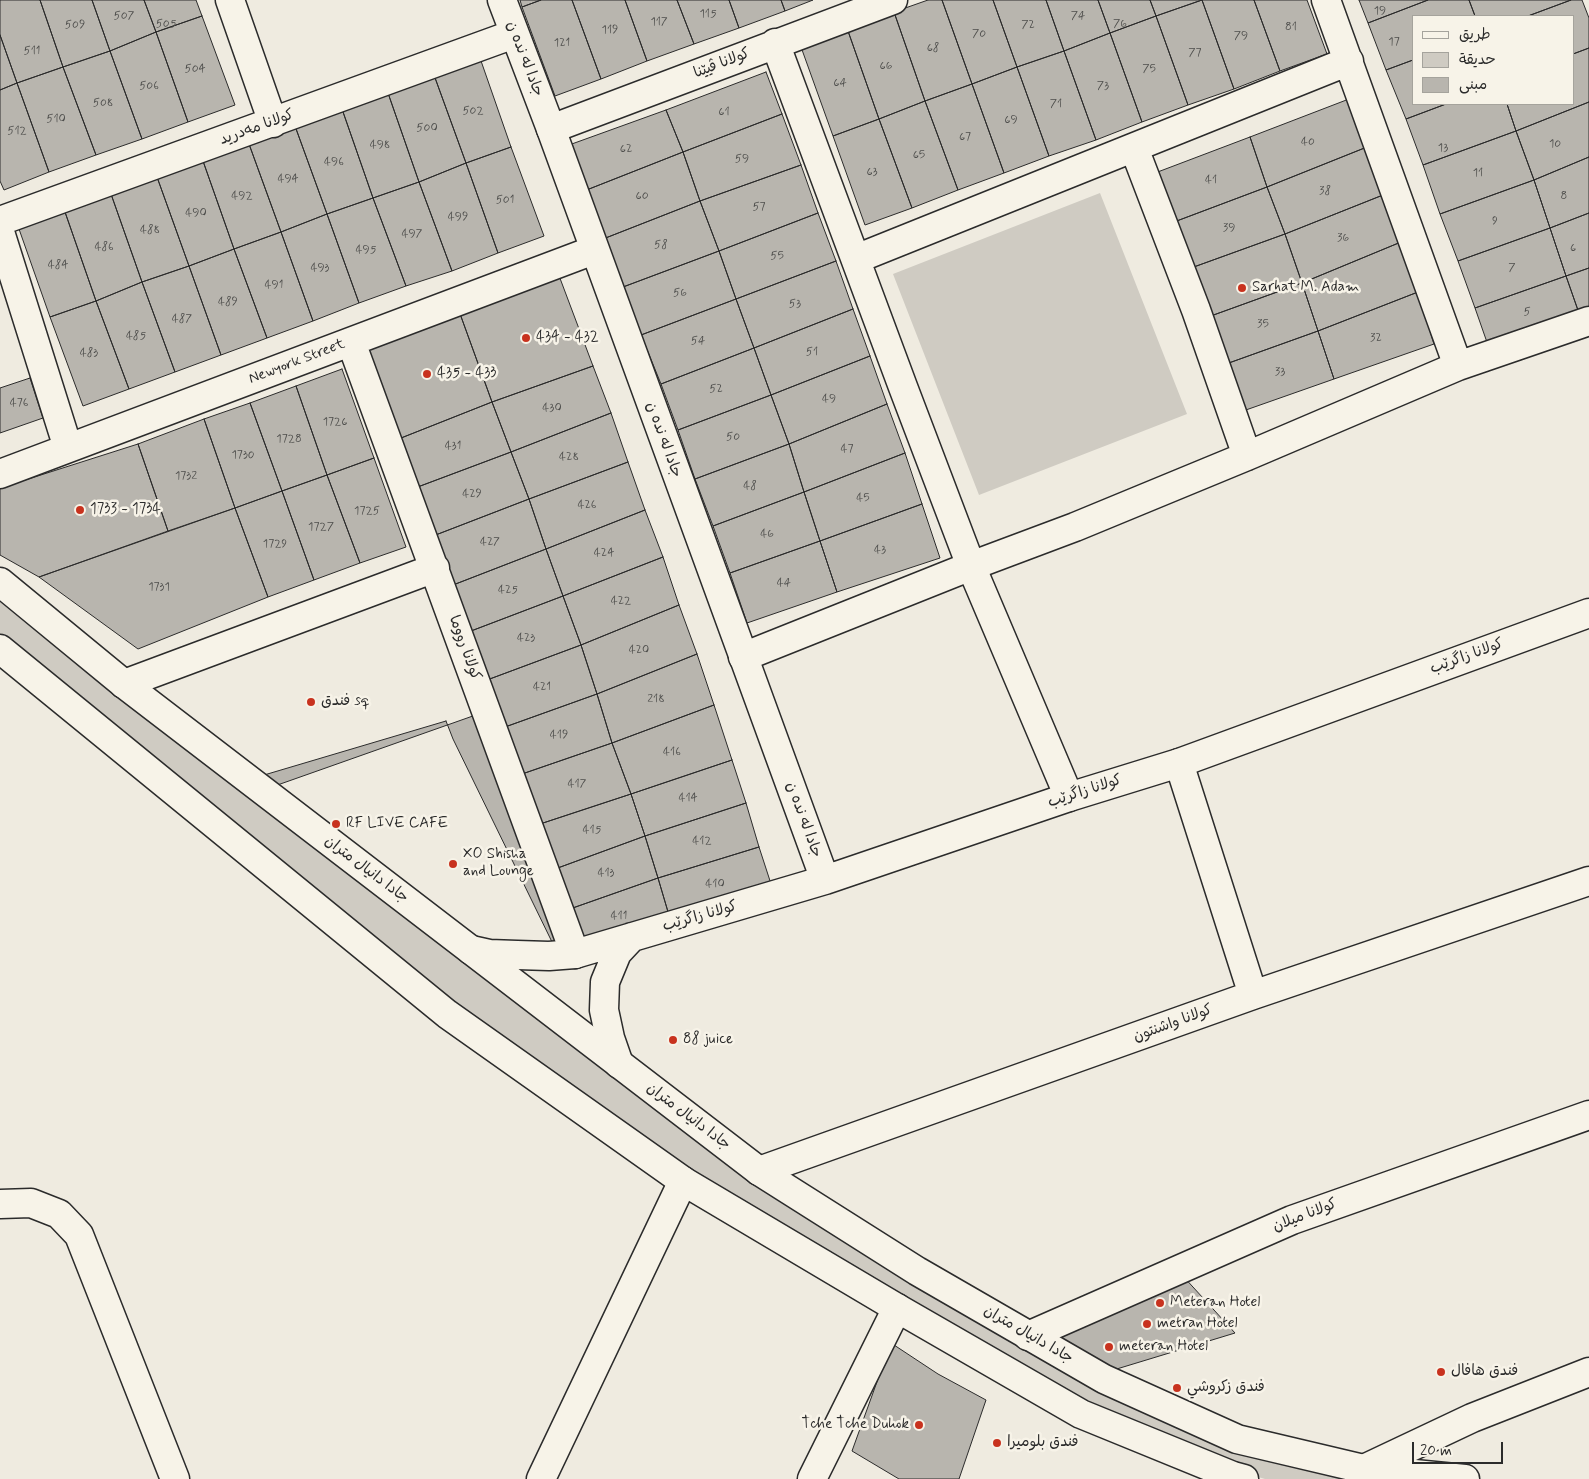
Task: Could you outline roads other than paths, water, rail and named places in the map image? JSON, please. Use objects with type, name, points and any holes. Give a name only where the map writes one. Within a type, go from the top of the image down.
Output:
[{"type":"street","points":[[230,0],[273,123]]},
{"type":"street","name":"جادا له نده ن","points":[[502,0],[551,129],[825,880]]},
{"type":"street","name":"كولانا ڤیێنا","points":[[551,129],[775,43],[894,0]]},
{"type":"street","points":[[1326,0],[1458,366]]},
{"type":"street","name":"كولانا مه‌درید","points":[[0,221],[514,34]]},
{"type":"street","points":[[775,43],[971,566],[1069,797]]},
{"type":"street","points":[[856,259],[1349,61]]},
{"type":"street","points":[[1134,148],[1196,310],[1247,456]]},
{"type":"street","points":[[0,232],[68,448]]},
{"type":"street","name":"Newyork Street","points":[[0,474],[594,250]]},
{"type":"street","points":[[743,657],[971,566],[1075,527],[1458,366],[1589,321]]},
{"type":"street","name":"كولانا رووما","points":[[351,342],[576,954]]},
{"type":"street","points":[[124,684],[435,568]]},
{"type":"street","name":"جادا دانيال متران","points":[[0,582],[124,684],[759,1171],[917,1271],[1104,1379],[1237,1439],[1363,1474],[1465,1479]]},
{"type":"street","name":"كولانا زاگرێب","points":[[471,950],[489,954],[549,956],[576,954],[825,880],[1069,797],[1179,763],[1589,613]]},
{"type":"street","points":[[0,649],[447,1014],[683,1181],[897,1308],[1082,1414],[1226,1476]]},
{"type":"street","points":[[1179,763],[1253,995]]},
{"type":"street","name":"كولانا واشنتون","points":[[759,1171],[1253,995],[1589,881]]},
{"type":"street","points":[[619,1064],[610,1038],[604,1010],[605,982],[617,953],[632,937]]},
{"type":"street","name":"كولانا ميلان","points":[[1028,1336],[1292,1220],[1589,1114]]},
{"type":"street","points":[[541,1479],[683,1181]]},
{"type":"street","points":[[0,1204],[31,1203],[59,1214],[79,1235],[175,1479]]},
{"type":"street","points":[[812,1479],[897,1308]]},
{"type":"street","points":[[1363,1474],[1472,1418],[1589,1372]]},
{"type":"place","name":"Sarhat M. Adam","points":[[1242,288]]},
{"type":"place","name":"434 - 432","points":[[526,338]]},
{"type":"place","name":"435 - 433","points":[[427,374]]},
{"type":"place","name":"1733 - 1734","points":[[80,510]]},
{"type":"place","name":"فندق sq","points":[[311,702]]},
{"type":"place","name":"RF LIVE CAFE","points":[[336,824]]},
{"type":"place","name":"XO Shisha and Lounge","points":[[453,864]]},
{"type":"place","name":"88 juice","points":[[673,1040]]},
{"type":"place","name":"Meteran Hotel","points":[[1160,1303]]},
{"type":"place","name":"metran Hotel","points":[[1147,1324]]},
{"type":"place","name":"meteran Hotel","points":[[1109,1347]]},
{"type":"place","name":"فندق هافال","points":[[1441,1372]]},
{"type":"place","name":"فندق زكروشي","points":[[1177,1388]]},
{"type":"place","name":"Tche Tche Duhok","points":[[919,1425]]},
{"type":"place","name":"فندق بلوميرا","points":[[997,1443]]}]
